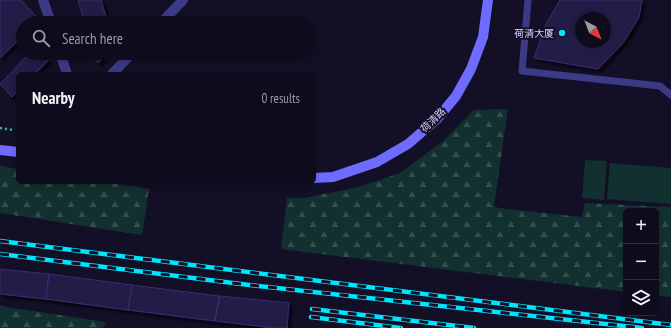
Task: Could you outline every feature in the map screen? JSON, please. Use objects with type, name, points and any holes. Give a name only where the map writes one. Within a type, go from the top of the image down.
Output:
[{"type":"main road","name":"荷清路","points":[[316,178],[333,177],[377,162],[408,144],[437,119],[456,96],[471,69],[483,37],[488,0]]},
{"type":"main road","points":[[0,150],[16,152]]},
{"type":"street","points":[[43,0],[49,16]]},
{"type":"street","points":[[168,16],[183,0]]},
{"type":"street","points":[[62,60],[66,72]]},
{"type":"street","points":[[114,72],[125,60]]},
{"type":"lane","points":[[528,0],[522,71],[660,86],[671,95]]},
{"type":"path","points":[[0,128],[14,130]]},
{"type":"green space","points":[[508,109],[494,206],[499,208],[582,217],[585,203],[671,207],[671,297],[659,296],[659,208],[623,208],[623,292],[281,249],[287,198],[304,198],[359,187],[400,173],[443,141],[474,110]]},
{"type":"green space","points":[[585,160],[607,161],[604,200],[582,198]]},
{"type":"green space","points":[[610,163],[671,168],[671,204],[607,199]]},
{"type":"green space","points":[[0,166],[16,169],[16,184],[118,184],[149,189],[142,235],[0,213]]},
{"type":"green space","points":[[0,306],[106,322],[103,328],[0,328]]},
{"type":"building","points":[[0,0],[21,0],[36,16],[16,16],[16,43],[0,58]]},
{"type":"building","points":[[78,0],[101,0],[106,16],[83,16]]},
{"type":"building","name":"荷清大厦","points":[[560,0],[642,0],[639,17],[623,43],[598,69],[534,58],[546,24]]},
{"type":"building","points":[[23,60],[49,60],[37,72],[16,72],[16,93],[12,97],[0,84]]},
{"type":"building","points":[[0,269],[49,274],[46,299],[0,294]]},
{"type":"building","points":[[49,274],[132,285],[128,310],[46,299]]},
{"type":"building","points":[[132,285],[219,296],[215,321],[128,310]]},
{"type":"building","points":[[220,296],[289,303],[287,328],[274,328],[215,321]]},
{"type":"railway","points":[[0,241],[671,325]]},
{"type":"railway","points":[[0,254],[241,284],[642,328]]},
{"type":"railway","points":[[312,309],[474,328]]},
{"type":"railway","points":[[311,317],[401,328]]},
{"type":"place","name":"荷清大厦","points":[[562,33]]}]
